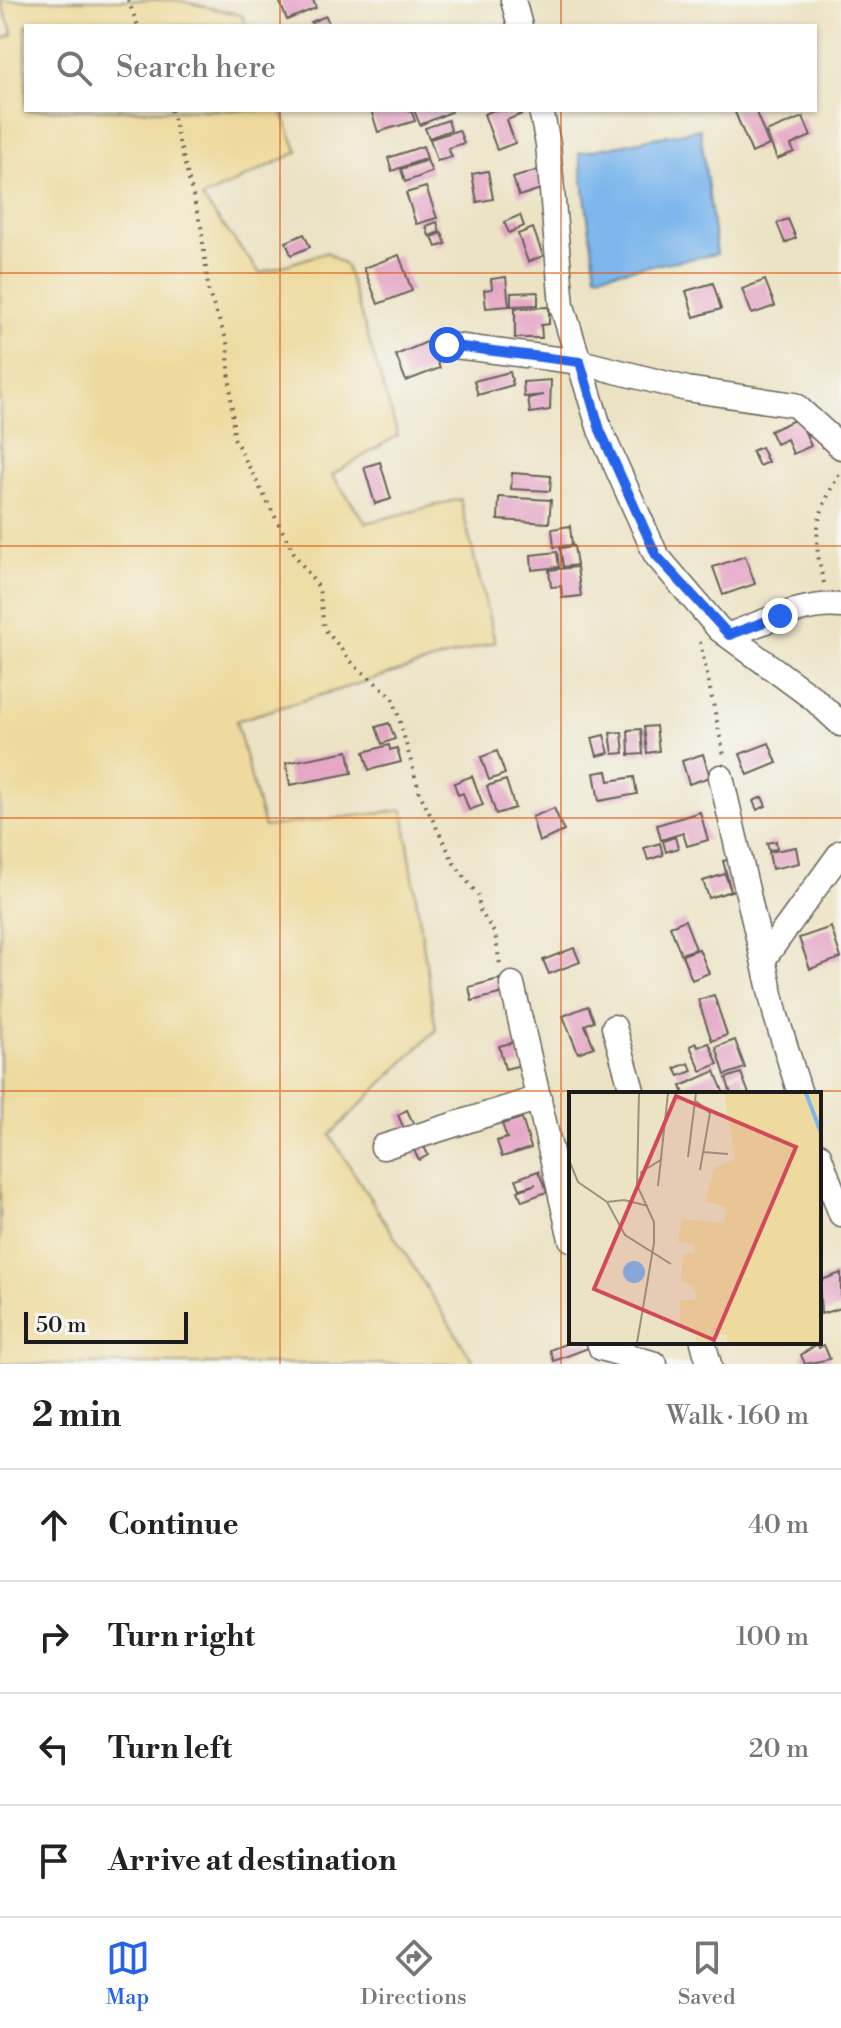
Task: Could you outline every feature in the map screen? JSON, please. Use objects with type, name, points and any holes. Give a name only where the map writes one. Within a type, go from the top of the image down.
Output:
[{"type":"street","points":[[513,0],[519,24]]},
{"type":"street","points":[[541,112],[548,144],[562,306],[600,430],[656,555],[729,635],[813,698],[841,724]]},
{"type":"street","points":[[447,345],[580,362],[687,389],[795,405],[841,447]]},
{"type":"street","points":[[729,635],[780,616],[836,606]]},
{"type":"street","points":[[721,777],[765,957],[776,1016],[799,1092]]},
{"type":"street","points":[[765,957],[841,852]]},
{"type":"street","points":[[512,984],[569,1230]]},
{"type":"street","points":[[614,1027],[632,1092]]},
{"type":"street","points":[[383,1147],[539,1098]]},
{"type":"street","points":[[821,1160],[841,1214]]},
{"type":"street","points":[[600,1344],[601,1348],[655,1364]]},
{"type":"street","points":[[704,1344],[709,1364]]},
{"type":"path","points":[[128,0],[137,24]]},
{"type":"path","points":[[172,112],[201,227],[209,294],[227,341],[234,438],[295,555],[319,588],[324,628],[355,666],[393,697],[420,794],[454,863],[479,897],[479,909],[495,934],[500,965],[512,984]]},
{"type":"path","points":[[836,606],[814,547],[821,505],[841,471]]},
{"type":"path","points":[[698,636],[725,750],[721,777]]},
{"type":"sand","points":[[0,0],[177,0],[242,15],[245,24],[24,24],[24,112],[282,112],[298,152],[202,198],[260,273],[327,252],[346,266],[398,435],[332,475],[366,523],[460,499],[495,642],[236,721],[264,827],[403,810],[436,1030],[330,1135],[475,1364],[0,1364],[0,40],[13,34]]},
{"type":"water","points":[[700,129],[717,254],[596,275],[579,153]]},
{"type":"building","points":[[279,0],[313,0],[316,8],[287,20]]},
{"type":"building","points":[[326,16],[329,24],[312,24]]},
{"type":"building","points":[[372,112],[412,112],[415,121],[378,132]]},
{"type":"building","points":[[415,112],[451,112],[420,125]]},
{"type":"building","points":[[527,112],[507,120],[515,143],[497,150],[484,114]]},
{"type":"building","points":[[735,112],[756,112],[769,145],[752,153]]},
{"type":"building","points":[[803,117],[811,136],[791,145],[794,152],[777,159],[766,132]]},
{"type":"building","points":[[448,120],[451,130],[429,138],[425,128]]},
{"type":"building","points":[[459,130],[464,143],[448,148],[452,157],[437,161],[430,139]]},
{"type":"building","points":[[423,146],[427,158],[392,171],[388,158]]},
{"type":"building","points":[[427,160],[432,172],[405,182],[401,169]]},
{"type":"building","points":[[541,169],[547,187],[519,196],[513,178]]},
{"type":"building","points":[[488,171],[493,199],[477,202],[472,174]]},
{"type":"building","points":[[426,187],[437,218],[416,224],[406,193]]},
{"type":"building","points":[[520,215],[524,226],[509,233],[504,222]]},
{"type":"building","points":[[788,219],[796,238],[785,243],[777,223]]},
{"type":"building","points":[[437,222],[440,232],[429,236],[426,226]]},
{"type":"building","points":[[533,228],[543,256],[528,262],[518,234]]},
{"type":"building","points":[[442,233],[446,244],[436,247],[432,237]]},
{"type":"building","points":[[304,234],[310,247],[291,255],[286,242]]},
{"type":"building","points":[[399,255],[412,291],[378,304],[364,268]]},
{"type":"building","points":[[506,277],[509,306],[486,308],[484,290],[492,289],[491,279]]},
{"type":"building","points":[[765,280],[775,306],[752,314],[742,289]]},
{"type":"building","points":[[713,283],[721,309],[694,317],[686,291]]},
{"type":"building","points":[[538,292],[538,305],[511,306],[511,293]]},
{"type":"building","points":[[549,307],[549,324],[541,325],[542,338],[515,338],[515,308]]},
{"type":"building","points":[[429,341],[440,368],[406,381],[396,355]]},
{"type":"building","points":[[510,372],[513,385],[478,395],[474,381]]},
{"type":"building","points":[[551,380],[550,410],[530,413],[528,398],[544,395],[524,397],[523,382]]},
{"type":"building","points":[[799,418],[811,446],[793,454],[787,439],[776,444],[770,431]]},
{"type":"building","points":[[761,447],[768,462],[759,466],[752,451]]},
{"type":"building","points":[[380,462],[391,499],[375,504],[364,467]]},
{"type":"building","points":[[512,473],[551,476],[550,491],[511,489]]},
{"type":"building","points":[[499,497],[551,500],[549,523],[498,520]]},
{"type":"building","points":[[570,526],[572,545],[554,547],[552,529]]},
{"type":"building","points":[[574,546],[577,565],[563,567],[560,548]]},
{"type":"building","points":[[557,552],[559,567],[532,570],[531,555]]},
{"type":"building","points":[[745,556],[755,584],[723,595],[713,567]]},
{"type":"building","points":[[577,567],[581,596],[562,598],[561,586],[551,587],[549,570]]},
{"type":"building","points":[[389,723],[395,739],[382,744],[376,727]]},
{"type":"building","points":[[656,726],[659,751],[647,753],[644,727]]},
{"type":"building","points":[[641,729],[643,754],[629,755],[628,730]]},
{"type":"building","points":[[622,732],[624,753],[613,754],[610,733]]},
{"type":"building","points":[[604,735],[609,753],[597,756],[592,738]]},
{"type":"building","points":[[769,743],[777,763],[748,775],[740,754]]},
{"type":"building","points":[[389,745],[390,750],[397,748],[401,762],[369,770],[364,752]]},
{"type":"building","points":[[348,751],[352,773],[290,785],[286,763]]},
{"type":"building","points":[[497,751],[505,774],[489,780],[481,757]]},
{"type":"building","points":[[703,754],[710,777],[689,784],[682,761]]},
{"type":"building","points":[[607,771],[609,781],[634,777],[637,794],[599,801],[594,773]]},
{"type":"building","points":[[472,776],[483,805],[469,810],[463,793],[458,795],[454,783]]},
{"type":"building","points":[[506,780],[515,808],[496,814],[487,786]]},
{"type":"building","points":[[762,797],[766,806],[757,810],[753,801]]},
{"type":"building","points":[[554,808],[564,831],[539,842],[532,817]]},
{"type":"building","points":[[700,812],[708,840],[687,846],[683,833],[661,840],[657,825]]},
{"type":"building","points":[[675,837],[678,848],[666,852],[663,841]]},
{"type":"building","points":[[776,841],[777,849],[769,850],[767,843]]},
{"type":"building","points":[[660,843],[663,855],[648,860],[644,848]]},
{"type":"building","points":[[796,847],[799,863],[772,869],[769,852]]},
{"type":"building","points":[[737,857],[745,888],[731,891],[723,861]]},
{"type":"building","points":[[725,874],[731,891],[709,898],[703,881]]},
{"type":"building","points":[[685,920],[696,949],[681,954],[670,926]]},
{"type":"building","points":[[831,927],[841,958],[810,969],[799,938]]},
{"type":"building","points":[[574,948],[580,962],[549,974],[543,960]]},
{"type":"building","points":[[699,949],[709,973],[692,980],[682,955]]},
{"type":"building","points":[[499,979],[503,993],[472,1001],[469,987]]},
{"type":"building","points":[[714,995],[727,1035],[712,1041],[698,1000]]},
{"type":"building","points":[[588,1006],[594,1021],[585,1025],[594,1047],[578,1053],[563,1016]]},
{"type":"building","points":[[735,1040],[745,1068],[725,1075],[716,1047]]},
{"type":"building","points":[[515,1042],[521,1065],[505,1069],[499,1046]]},
{"type":"building","points":[[696,1043],[698,1047],[709,1043],[718,1064],[701,1071],[690,1046]]},
{"type":"building","points":[[689,1063],[692,1071],[679,1076],[675,1068]]},
{"type":"building","points":[[715,1071],[723,1092],[683,1092],[681,1086]]},
{"type":"building","points":[[741,1073],[748,1092],[730,1092],[726,1078]]},
{"type":"building","points":[[407,1110],[414,1125],[404,1129],[398,1115]]},
{"type":"building","points":[[522,1118],[531,1148],[502,1157],[497,1141],[507,1138],[502,1124]]},
{"type":"building","points":[[422,1142],[428,1155],[419,1160],[412,1147]]},
{"type":"building","points":[[538,1171],[547,1192],[522,1201],[518,1191],[536,1184],[520,1189],[516,1179]]},
{"type":"building","points":[[841,1273],[841,1308],[821,1314],[821,1280]]},
{"type":"building","points":[[569,1342],[590,1344],[591,1347],[554,1361],[550,1350]]},
{"type":"building","points":[[817,1344],[819,1348],[824,1345],[830,1359],[805,1364],[801,1355]]},
{"type":"route","points":[[447,345],[580,362],[600,430],[656,555],[719,629],[729,635],[780,616]]}]
